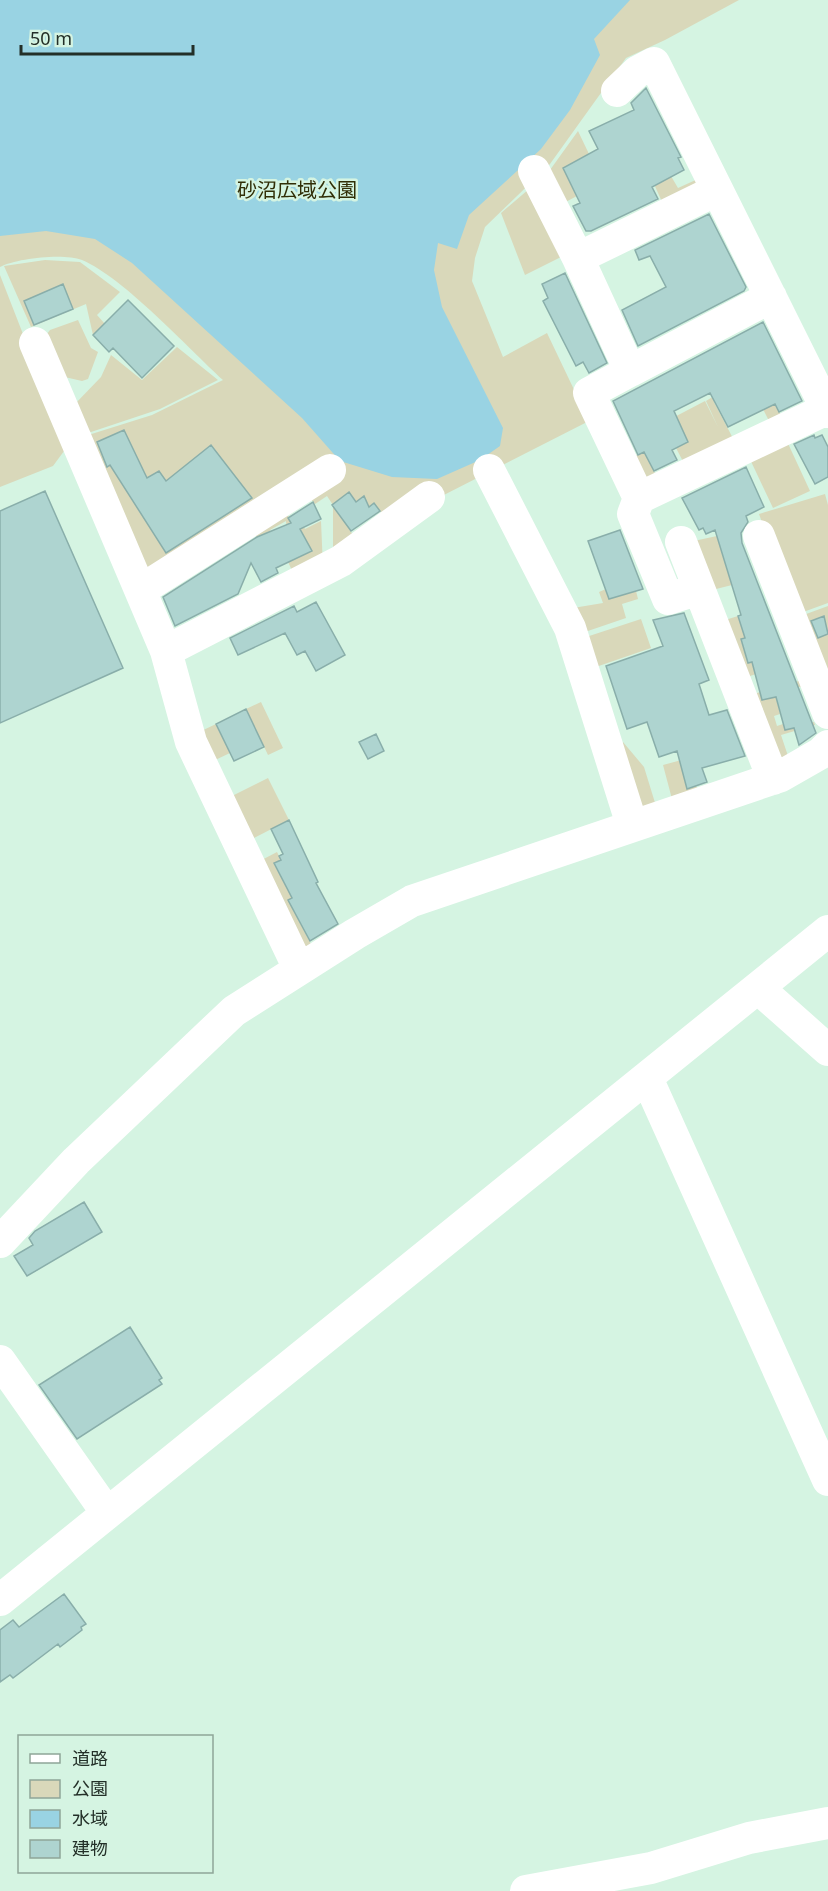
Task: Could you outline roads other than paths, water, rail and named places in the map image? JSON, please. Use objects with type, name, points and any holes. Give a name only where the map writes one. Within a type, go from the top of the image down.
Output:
[{"type":"street","points":[[617,91],[651,57],[827,410],[639,498],[633,514],[668,599],[699,589]]},
{"type":"street","points":[[534,171],[578,258],[630,371]]},
{"type":"street","points":[[578,258],[717,190]]},
{"type":"street","points":[[639,498],[589,393],[771,297]]},
{"type":"street","points":[[35,343],[166,651],[191,742],[299,969]]},
{"type":"street","points":[[141,590],[330,470]]},
{"type":"street","points":[[489,470],[570,628],[632,825]]},
{"type":"street","points":[[166,651],[341,561],[429,497]]},
{"type":"street","points":[[759,536],[828,713]]},
{"type":"street","points":[[681,542],[773,779]]},
{"type":"street","points":[[0,1242],[76,1161],[234,1011],[412,901],[773,779],[821,753],[828,746]]},
{"type":"street","points":[[0,1600],[828,931]]},
{"type":"street","points":[[758,988],[828,1050]]},
{"type":"street","points":[[647,1078],[828,1480]]},
{"type":"street","points":[[0,1361],[107,1513]]},
{"type":"street","points":[[526,1891],[636,1881],[749,1838],[828,1823]]},
{"type":"water","name":"砂沼広域公園","points":[[0,0],[630,0],[594,39],[600,55],[570,110],[541,149],[469,215],[457,249],[438,243],[434,270],[442,307],[503,428],[500,446],[480,460],[437,479],[392,477],[340,461],[302,418],[132,263],[95,239],[46,231],[0,236]]}]
